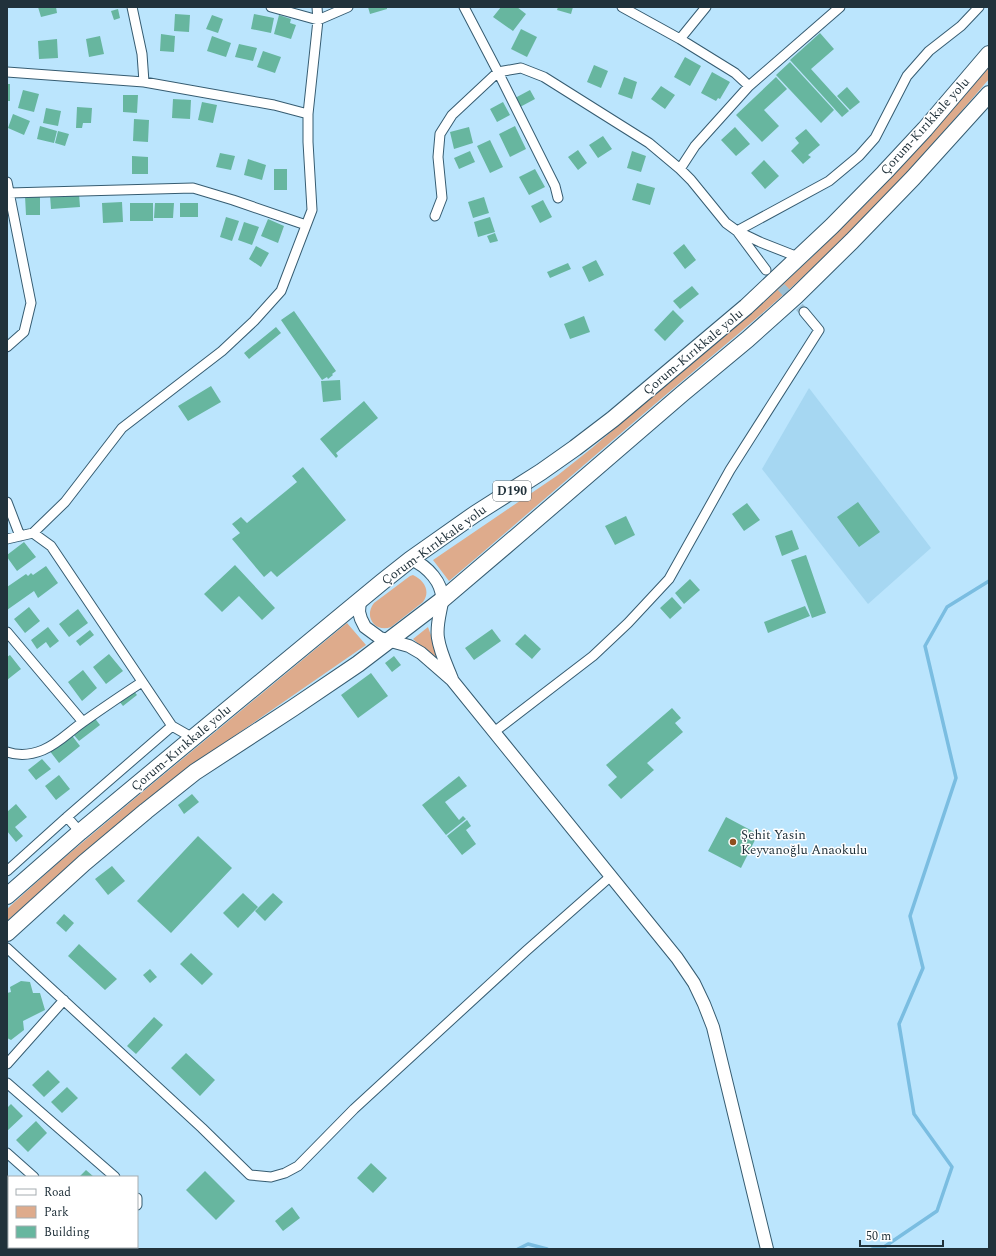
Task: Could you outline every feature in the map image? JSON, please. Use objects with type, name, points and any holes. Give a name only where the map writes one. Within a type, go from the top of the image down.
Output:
[{"type":"highway","name":"Çorum-Kırıkkale yolu","points":[[7,896],[80,832],[192,738],[411,559],[475,514],[541,472],[613,419],[746,306],[832,226],[884,173],[925,129],[989,54]]},
{"type":"highway","name":"Çorum-Kırıkkale yolu","points":[[7,933],[84,863],[195,772],[333,682],[442,600],[748,339],[796,296],[852,241],[913,178],[989,94]]},
{"type":"street","points":[[132,7],[142,54],[144,82]]},
{"type":"street","points":[[271,7],[318,20],[348,7]]},
{"type":"street","points":[[7,539],[33,533],[65,502],[122,428],[222,351],[254,321],[282,291],[312,210],[308,114],[318,20],[317,7]]},
{"type":"street","points":[[464,7],[555,186],[558,198]]},
{"type":"street","points":[[622,7],[680,39],[735,73],[749,86]]},
{"type":"street","points":[[680,39],[706,7]]},
{"type":"street","points":[[680,169],[695,146],[749,86],[840,7]]},
{"type":"street","points":[[737,231],[829,182],[859,156],[875,138],[907,76],[929,51],[961,26],[979,7]]},
{"type":"street","points":[[435,216],[442,198],[438,158],[440,134],[452,115],[498,72],[521,68],[544,77],[648,143],[680,169],[691,180],[726,223],[737,231],[798,257]]},
{"type":"street","points":[[7,72],[144,82],[274,105],[308,114]]},
{"type":"street","points":[[7,182],[31,303],[24,332],[7,347]]},
{"type":"street","points":[[9,193],[193,188],[306,225]]},
{"type":"street","points":[[737,231],[766,270]]},
{"type":"street","points":[[494,732],[593,656],[628,623],[670,579],[730,470],[819,330],[804,312]]},
{"type":"street","points":[[7,502],[20,536]]},
{"type":"street","points":[[33,533],[51,546],[172,726],[192,738]]},
{"type":"street","points":[[411,559],[426,568],[432,574],[440,589],[442,600],[437,629],[438,639],[452,680]]},
{"type":"street","points":[[360,600],[359,612],[361,619],[365,627],[373,634],[388,641],[409,646],[452,680],[678,958],[694,983],[713,1027],[721,1056],[767,1249]]},
{"type":"street","points":[[7,632],[83,722]]},
{"type":"street","points":[[7,752],[16,755],[44,750],[142,682]]},
{"type":"street","points":[[7,871],[172,726]]},
{"type":"street","points":[[67,817],[80,832]]},
{"type":"street","points":[[7,948],[202,1128],[250,1175],[264,1177],[278,1176],[298,1166],[360,1104],[526,950],[611,876]]},
{"type":"street","points":[[7,1064],[64,1000]]},
{"type":"street","points":[[7,1083],[114,1176]]},
{"type":"street","points":[[7,1153],[33,1176]]},
{"type":"shaded area","points":[[809,388],[931,548],[868,604],[762,469]]},
{"type":"green space","points":[[989,67],[989,79],[950,124],[870,211],[807,273],[449,581],[433,560],[558,475],[764,302],[875,195],[939,125]]},
{"type":"green space","points":[[413,575],[417,577],[425,586],[426,594],[423,602],[391,627],[380,628],[376,626],[370,614],[374,603]]},
{"type":"green space","points":[[347,623],[366,645],[185,770],[118,824],[7,921],[7,909],[58,863]]},
{"type":"green space","points":[[428,627],[442,666],[413,639]]},
{"type":"building","points":[[38,7],[56,7],[57,13],[41,17]]},
{"type":"building","points":[[368,7],[387,7],[387,9],[370,14]]},
{"type":"building","points":[[501,7],[517,7],[526,14],[513,31],[493,17]]},
{"type":"building","points":[[558,7],[573,7],[571,14],[557,10]]},
{"type":"building","points":[[118,9],[120,18],[114,20],[111,11]]},
{"type":"building","points":[[175,14],[190,15],[189,32],[174,31]]},
{"type":"building","points":[[254,14],[274,18],[271,33],[251,29]]},
{"type":"building","points":[[212,15],[223,19],[218,33],[206,29]]},
{"type":"building","points":[[279,15],[291,19],[290,23],[296,25],[291,39],[274,34]]},
{"type":"building","points":[[521,29],[537,37],[527,57],[511,49]]},
{"type":"building","points":[[820,33],[834,49],[811,69],[849,111],[842,117],[790,60]]},
{"type":"building","points":[[161,34],[175,36],[174,52],[160,51]]},
{"type":"building","points":[[100,36],[104,54],[89,57],[86,39]]},
{"type":"building","points":[[212,36],[231,43],[226,57],[207,51]]},
{"type":"building","points":[[57,39],[58,58],[39,59],[38,41]]},
{"type":"building","points":[[239,44],[257,48],[253,61],[235,57]]},
{"type":"building","points":[[263,51],[281,57],[275,73],[257,67]]},
{"type":"building","points":[[685,57],[701,66],[690,86],[674,77]]},
{"type":"building","points":[[790,62],[834,110],[821,123],[776,75]]},
{"type":"building","points":[[594,65],[608,71],[601,88],[587,82]]},
{"type":"building","points":[[712,72],[730,82],[720,99],[718,98],[716,101],[701,93]]},
{"type":"building","points":[[624,77],[637,82],[632,99],[618,94]]},
{"type":"building","points":[[776,77],[787,89],[764,110],[779,126],[762,142],[736,115]]},
{"type":"building","points":[[7,84],[10,84],[10,101],[7,101]]},
{"type":"building","points":[[661,86],[675,95],[665,109],[651,99]]},
{"type":"building","points":[[847,87],[860,102],[850,110],[837,96]]},
{"type":"building","points":[[23,90],[39,94],[34,112],[18,108]]},
{"type":"building","points":[[530,90],[535,99],[520,107],[515,98]]},
{"type":"building","points":[[123,95],[138,95],[137,113],[123,112]]},
{"type":"building","points":[[173,99],[191,100],[190,119],[172,118]]},
{"type":"building","points":[[202,102],[217,105],[213,123],[198,120]]},
{"type":"building","points":[[503,102],[510,115],[497,122],[490,109]]},
{"type":"building","points":[[77,107],[92,108],[91,123],[83,123],[82,128],[76,128]]},
{"type":"building","points":[[46,108],[61,111],[58,126],[43,123]]},
{"type":"building","points":[[13,114],[30,121],[24,135],[8,128]]},
{"type":"building","points":[[134,119],[149,120],[148,142],[133,141]]},
{"type":"building","points":[[40,126],[57,131],[54,143],[37,139]]},
{"type":"building","points":[[515,126],[526,149],[510,157],[499,134]]},
{"type":"building","points":[[469,127],[473,143],[454,149],[450,132]]},
{"type":"building","points":[[735,127],[750,144],[736,156],[721,140]]},
{"type":"building","points":[[806,129],[820,145],[808,155],[811,157],[803,164],[791,151],[799,143],[795,138]]},
{"type":"building","points":[[58,131],[69,134],[65,146],[55,143]]},
{"type":"building","points":[[603,136],[612,149],[598,158],[589,145]]},
{"type":"building","points":[[490,140],[503,167],[490,173],[477,146]]},
{"type":"building","points":[[578,150],[587,163],[578,170],[568,157]]},
{"type":"building","points":[[470,151],[475,162],[459,169],[454,158]]},
{"type":"building","points":[[632,151],[646,156],[641,172],[627,168]]},
{"type":"building","points":[[220,153],[235,156],[231,170],[216,167]]},
{"type":"building","points":[[132,156],[148,157],[148,174],[132,174]]},
{"type":"building","points":[[248,159],[266,165],[262,180],[244,175]]},
{"type":"building","points":[[764,160],[779,176],[765,189],[751,173]]},
{"type":"building","points":[[274,169],[287,169],[287,190],[274,190]]},
{"type":"building","points":[[535,169],[545,187],[529,195],[519,177]]},
{"type":"building","points":[[637,183],[655,188],[650,205],[632,200]]},
{"type":"building","points":[[79,194],[80,207],[51,209],[50,195]]},
{"type":"building","points":[[25,196],[40,196],[40,215],[26,215]]},
{"type":"building","points":[[484,197],[489,213],[473,218],[468,202]]},
{"type":"building","points":[[543,200],[552,217],[540,223],[531,206]]},
{"type":"building","points":[[122,202],[123,222],[103,223],[102,203]]},
{"type":"building","points":[[130,203],[153,203],[153,221],[130,221]]},
{"type":"building","points":[[155,203],[174,203],[173,218],[154,218]]},
{"type":"building","points":[[180,203],[198,203],[198,217],[180,217]]},
{"type":"building","points":[[226,217],[239,221],[232,241],[220,237]]},
{"type":"building","points":[[490,217],[495,232],[478,237],[474,222]]},
{"type":"building","points":[[268,219],[284,226],[278,243],[261,236]]},
{"type":"building","points":[[244,222],[259,227],[252,245],[238,240]]},
{"type":"building","points":[[495,233],[498,241],[490,243],[487,236]]},
{"type":"building","points":[[684,244],[696,260],[685,269],[673,253]]},
{"type":"building","points":[[256,246],[269,253],[261,267],[249,259]]},
{"type":"building","points":[[596,260],[604,275],[589,282],[582,267]]},
{"type":"building","points":[[568,263],[571,269],[550,278],[547,272]]},
{"type":"building","points":[[692,286],[699,294],[680,309],[673,301]]},
{"type":"building","points":[[673,310],[684,321],[665,341],[654,330]]},
{"type":"building","points":[[294,311],[336,371],[328,379],[327,377],[322,380],[281,320]]},
{"type":"building","points":[[584,316],[590,332],[570,339],[564,324]]},
{"type":"building","points":[[276,327],[281,333],[249,359],[244,353]]},
{"type":"building","points":[[340,380],[341,400],[323,402],[321,381]]},
{"type":"building","points":[[211,386],[221,402],[188,421],[178,406]]},
{"type":"building","points":[[364,401],[378,418],[336,453],[338,456],[336,458],[320,439]]},
{"type":"building","points":[[303,467],[346,520],[277,577],[271,571],[264,577],[232,539],[240,533],[232,524],[241,517],[247,523],[297,482],[292,476]]},
{"type":"building","points":[[858,502],[880,532],[859,547],[837,517]]},
{"type":"building","points":[[747,503],[760,520],[744,531],[732,514]]},
{"type":"building","points":[[626,516],[635,535],[615,545],[605,526]]},
{"type":"building","points":[[792,530],[799,549],[782,556],[775,536]]},
{"type":"building","points":[[24,542],[36,557],[17,571],[7,555]]},
{"type":"building","points":[[806,555],[826,613],[812,618],[791,560]]},
{"type":"building","points":[[235,565],[275,608],[262,620],[239,596],[222,612],[204,594]]},
{"type":"building","points":[[46,566],[58,583],[38,598],[34,591],[7,610],[7,587],[26,574],[28,576],[31,573],[33,575]]},
{"type":"building","points":[[690,579],[700,590],[684,604],[675,593]]},
{"type":"building","points":[[672,597],[682,608],[670,619],[660,608]]},
{"type":"building","points":[[805,606],[810,616],[768,633],[764,622]]},
{"type":"building","points":[[29,607],[40,621],[25,633],[14,619]]},
{"type":"building","points":[[78,609],[88,623],[69,637],[59,624]]},
{"type":"building","points":[[48,627],[59,641],[50,648],[46,642],[37,649],[31,640]]},
{"type":"building","points":[[492,629],[501,641],[474,660],[465,648]]},
{"type":"building","points":[[90,630],[94,635],[80,646],[76,641]]},
{"type":"building","points":[[525,634],[541,649],[532,659],[515,644]]},
{"type":"building","points":[[109,654],[123,671],[106,684],[93,667]]},
{"type":"building","points":[[10,655],[21,669],[7,680],[7,657]]},
{"type":"building","points":[[394,656],[401,665],[392,672],[385,663]]},
{"type":"building","points":[[83,670],[97,688],[82,701],[68,682]]},
{"type":"building","points":[[371,673],[388,696],[358,718],[341,695]]},
{"type":"building","points":[[133,690],[137,695],[123,706],[119,701]]},
{"type":"building","points":[[672,708],[681,718],[675,723],[683,732],[647,763],[654,770],[621,799],[608,785],[617,777],[606,765]]},
{"type":"building","points":[[93,716],[100,725],[79,741],[72,733]]},
{"type":"building","points":[[70,733],[80,746],[59,763],[49,750]]},
{"type":"building","points":[[42,759],[51,769],[36,780],[28,770]]},
{"type":"building","points":[[59,775],[70,789],[56,800],[45,786]]},
{"type":"building","points":[[459,776],[467,786],[445,802],[459,820],[463,816],[466,819],[446,835],[422,805]]},
{"type":"building","points":[[192,794],[199,802],[184,814],[178,805]]},
{"type":"building","points":[[16,804],[27,817],[15,827],[23,836],[16,842],[7,831],[7,812]]},
{"type":"building","name":"Şehit Yasin Keyvanoğlu Anaokulu","points":[[726,817],[758,834],[741,868],[708,851]]},
{"type":"building","points":[[467,820],[471,826],[466,830],[476,844],[462,855],[447,836]]},
{"type":"building","points":[[198,836],[232,868],[171,933],[137,901]]},
{"type":"building","points":[[112,866],[125,881],[108,895],[95,879]]},
{"type":"building","points":[[243,893],[258,907],[238,928],[223,913]]},
{"type":"building","points":[[273,893],[283,902],[265,921],[255,911]]},
{"type":"building","points":[[64,914],[74,923],[66,932],[56,923]]},
{"type":"building","points":[[79,944],[117,979],[105,990],[68,956]]},
{"type":"building","points":[[191,953],[213,974],[202,985],[180,964]]},
{"type":"building","points":[[150,969],[157,977],[150,983],[143,975]]},
{"type":"building","points":[[21,981],[30,982],[33,993],[40,993],[45,1010],[23,1021],[24,1030],[11,1040],[7,1038],[7,993],[11,992],[10,987]]},
{"type":"building","points":[[154,1017],[163,1025],[136,1054],[127,1046]]},
{"type":"building","points":[[186,1053],[215,1080],[200,1096],[171,1068]]},
{"type":"building","points":[[48,1070],[60,1082],[44,1097],[32,1085]]},
{"type":"building","points":[[67,1087],[78,1098],[62,1113],[51,1102]]},
{"type":"building","points":[[11,1104],[23,1116],[7,1131],[7,1108]]},
{"type":"building","points":[[36,1121],[47,1133],[28,1152],[16,1140]]},
{"type":"building","points":[[371,1163],[387,1178],[373,1193],[357,1178]]},
{"type":"building","points":[[86,1170],[93,1176],[80,1176]]},
{"type":"building","points":[[205,1171],[235,1201],[216,1220],[186,1190]]},
{"type":"building","points":[[292,1207],[300,1218],[283,1231],[275,1221]]},
{"type":"waterway","points":[[872,1249],[884,1247],[937,1211],[952,1167],[914,1114],[899,1024],[923,968],[910,916],[956,778],[925,646],[947,607],[989,581]]},
{"type":"waterway","points":[[518,1249],[528,1244],[547,1249]]},
{"type":"tunnel","points":[[772,277],[804,312]]},
{"type":"place","name":"Şehit Yasin Keyvanoğlu Anaokulu","points":[[733,842]]}]
